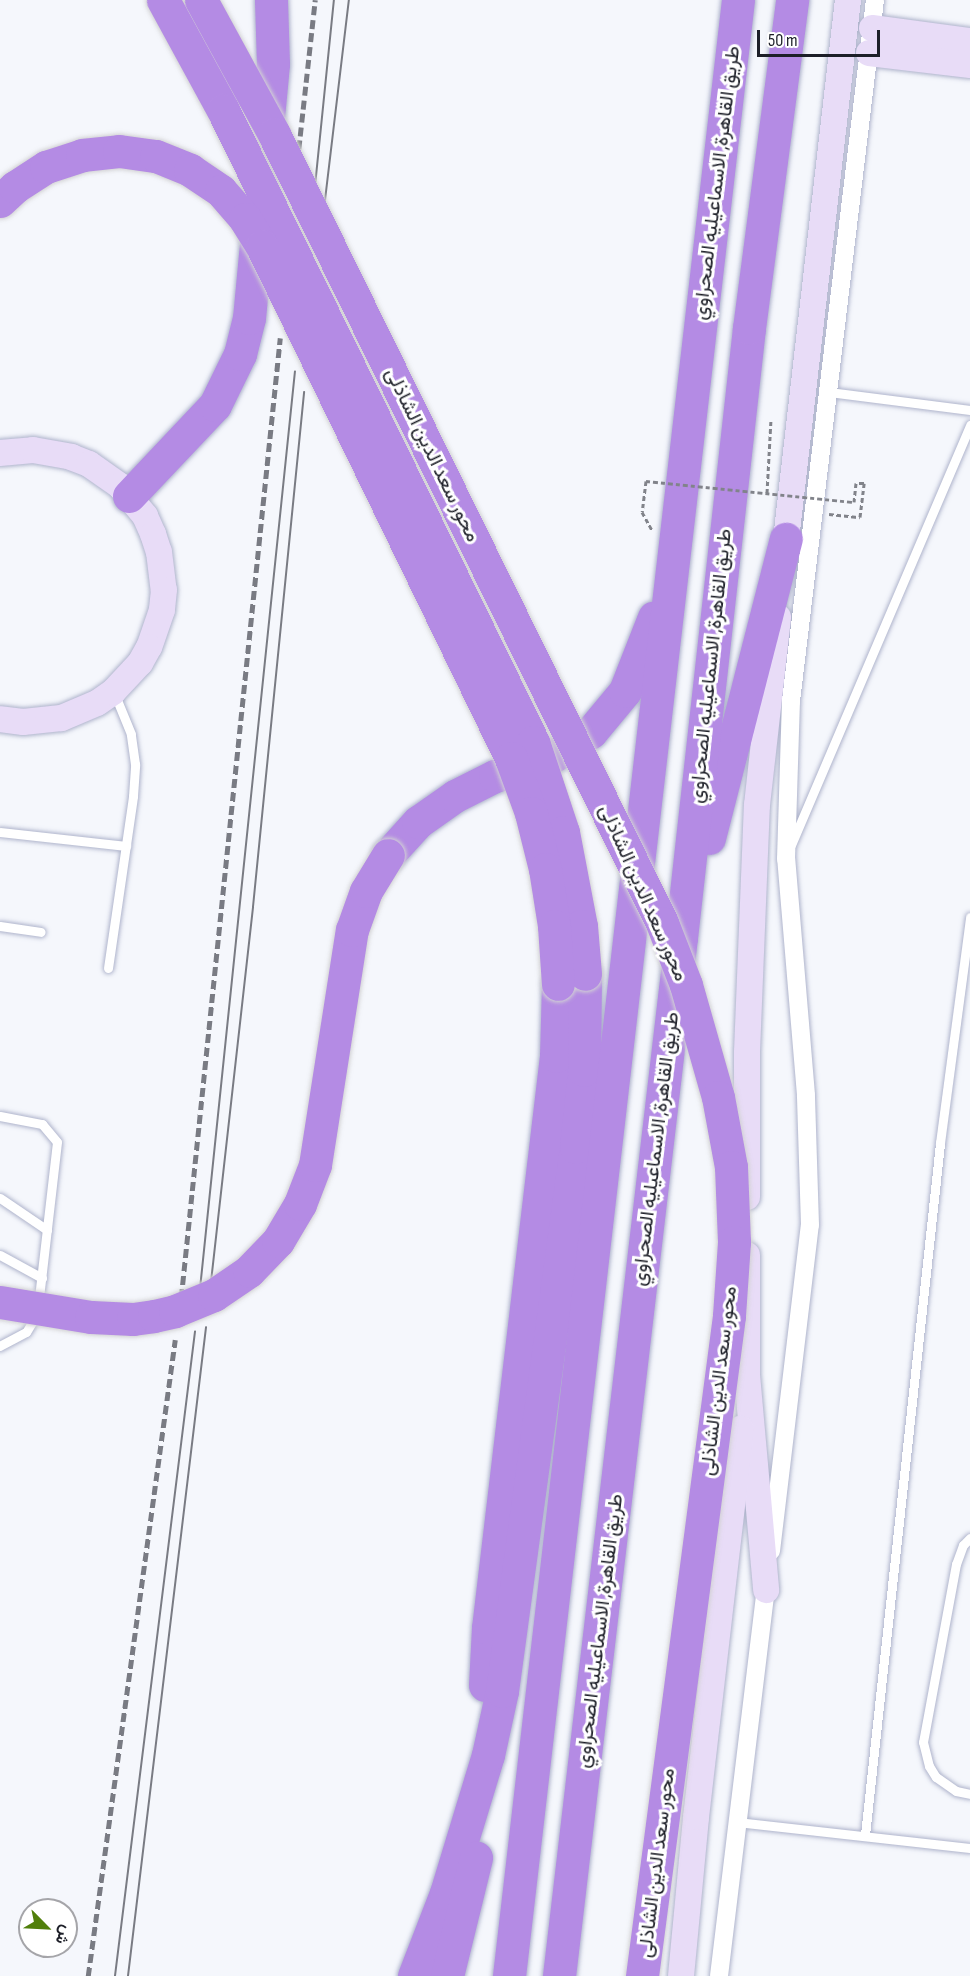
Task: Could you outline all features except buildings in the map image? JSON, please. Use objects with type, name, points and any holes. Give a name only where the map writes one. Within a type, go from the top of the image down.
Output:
[{"type":"highway","name":"محور سعد الدين الشاذلى","points":[[163,0],[224,110],[532,742],[563,832],[581,926],[572,979],[584,1070],[576,1147],[513,1627],[488,1755]]},
{"type":"highway","name":"محور سعد الدين الشاذلى","points":[[201,0],[263,113],[662,923],[689,997],[718,1097],[731,1167],[734,1242],[729,1316],[642,1976]]},
{"type":"highway","points":[[129,496],[214,405],[240,354],[250,308],[273,64],[274,36],[271,0]]},
{"type":"highway","name":"طريق القاهرة, الاسماعيليه الصحراوي","points":[[508,1967],[738,0]]},
{"type":"highway","name":"طريق القاهرة, الاسماعيليه الصحراوي","points":[[559,1976],[681,938],[755,418],[792,0]]},
{"type":"highway","points":[[0,201],[15,187],[46,167],[82,155],[119,151],[156,156],[190,170],[221,191],[245,219],[267,256],[511,758],[531,813],[545,869],[554,926],[572,979]]},
{"type":"highway","points":[[681,938],[786,539]]},
{"type":"highway","points":[[0,1302],[91,1317],[123,1319],[154,1316],[195,1304],[214,1295],[249,1271],[278,1241],[300,1204],[315,1165],[352,930],[366,891],[388,855],[418,822],[455,796],[495,776],[530,766],[563,752],[604,719],[633,675],[673,564]]},
{"type":"highway","points":[[414,1976],[446,1893],[488,1755]]},
{"type":"highway","points":[[447,1976],[456,1947],[481,1834],[488,1755]]},
{"type":"street","points":[[766,1590],[747,1376],[747,1052],[757,817],[786,539],[848,0]]},
{"type":"street","points":[[718,1976],[810,1226],[806,1095],[786,859],[791,701],[875,0]]},
{"type":"street","points":[[870,41],[970,40]]},
{"type":"street","points":[[870,41],[970,65]]},
{"type":"street","points":[[0,453],[33,450],[71,457],[105,474],[129,496],[145,516],[159,552],[164,590],[159,619],[149,647],[140,663],[113,692],[80,712],[62,718],[23,722],[0,719]]},
{"type":"street","points":[[681,1976],[696,1817],[747,1376]]},
{"type":"lane","points":[[829,392],[970,410]]},
{"type":"lane","points":[[786,859],[970,425]]},
{"type":"lane","points":[[108,968],[134,787],[134,748],[127,719],[113,692]]},
{"type":"lane","points":[[0,832],[126,846]]},
{"type":"lane","points":[[866,1835],[940,1143],[970,917]]},
{"type":"lane","points":[[0,926],[42,932]]},
{"type":"lane","points":[[0,1116],[42,1124],[57,1142],[40,1303],[33,1323],[18,1338],[0,1346]]},
{"type":"lane","points":[[0,1198],[47,1230]]},
{"type":"lane","points":[[0,1255],[42,1278]]},
{"type":"lane","points":[[970,1538],[958,1554],[923,1742],[927,1761],[936,1777],[956,1791],[970,1794]]},
{"type":"lane","points":[[736,1821],[970,1848]]},
{"type":"path","points":[[767,493],[768,478],[755,418],[800,421]]},
{"type":"path","points":[[642,512],[646,481],[854,502],[856,483],[864,483],[860,517],[814,512]]},
{"type":"tram line","points":[[314,196],[334,0]]},
{"type":"tram line","points":[[323,217],[349,0]]},
{"type":"tram line","points":[[200,1289],[295,372]]},
{"type":"tram line","points":[[211,1282],[253,907],[304,393]]},
{"type":"tram line","points":[[128,1976],[206,1328]]},
{"type":"tram line","points":[[115,1976],[195,1332]]},
{"type":"railway","points":[[297,163],[315,0]]},
{"type":"railway","points":[[181,1298],[280,338]]},
{"type":"railway","points":[[88,1976],[175,1340]]}]
